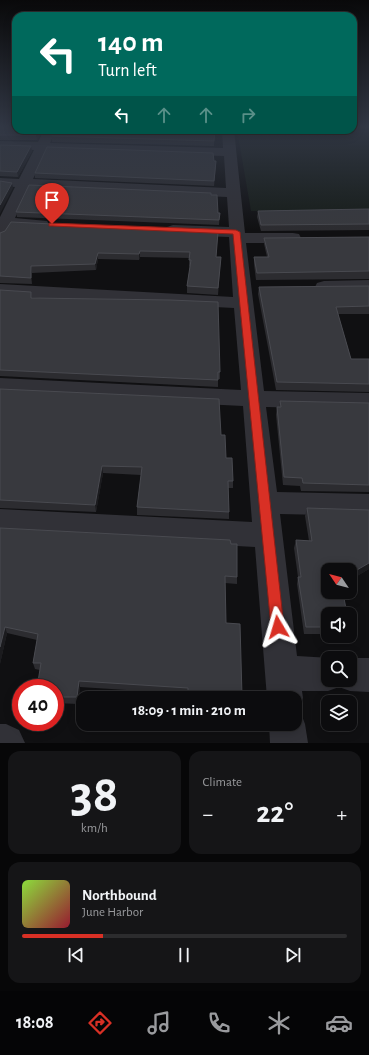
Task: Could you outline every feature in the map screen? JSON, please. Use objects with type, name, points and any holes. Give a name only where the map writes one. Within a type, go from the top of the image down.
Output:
[{"type":"street","points":[[35,161],[2,226],[59,225]]},
{"type":"street","points":[[232,161],[236,235],[247,293],[253,399],[284,686],[321,676]]},
{"type":"street","points":[[0,182],[234,192]]},
{"type":"street","points":[[160,229],[236,235],[306,238]]},
{"type":"street","points":[[305,287],[369,286]]},
{"type":"street","points":[[0,290],[247,293]]},
{"type":"street","points":[[0,386],[253,399],[369,401]]},
{"type":"street","points":[[264,503],[369,506]]},
{"type":"street","points":[[0,522],[267,535]]},
{"type":"street","points":[[357,674],[369,675]]},
{"type":"street","points":[[288,731],[289,743]]},
{"type":"street","points":[[0,743],[6,743]]},
{"type":"shaded area","points":[[242,161],[369,161],[369,211],[251,211]]},
{"type":"building","points":[[0,161],[23,161],[17,172],[0,171]]},
{"type":"building","points":[[41,161],[216,161],[214,181],[35,173]]},
{"type":"building","points":[[0,181],[12,183],[0,205]]},
{"type":"building","points":[[29,185],[211,193],[211,195],[217,195],[218,213],[220,213],[219,220],[16,212]]},
{"type":"building","points":[[369,209],[369,224],[261,225],[258,211]]},
{"type":"building","points":[[11,222],[218,232],[216,257],[221,257],[218,288],[187,286],[191,260],[189,260],[190,252],[140,251],[139,254],[98,253],[95,264],[31,266],[31,278],[0,276],[0,233],[5,231]]},
{"type":"building","points":[[369,237],[369,271],[257,273],[254,257],[269,257],[264,238]]},
{"type":"building","points":[[369,286],[369,306],[336,307],[351,359],[369,359],[369,384],[277,382],[259,287]]},
{"type":"building","points":[[0,290],[31,292],[31,298],[218,302],[220,372],[218,372],[218,380],[0,370]]},
{"type":"building","points":[[0,389],[219,399],[221,435],[225,435],[226,458],[232,458],[233,481],[228,481],[229,512],[137,507],[142,467],[102,466],[95,505],[0,500]]},
{"type":"building","points":[[280,401],[369,403],[369,485],[303,483],[302,478],[284,477],[277,407],[281,407]]},
{"type":"building","points":[[307,508],[369,510],[369,563],[357,570],[357,563],[321,563],[321,599],[344,599],[346,607],[321,607],[321,627],[306,627],[298,577],[301,577],[296,540],[312,541]]},
{"type":"building","points":[[0,528],[230,540],[231,544],[237,544],[237,577],[225,576],[226,623],[240,624],[242,691],[188,691],[188,688],[79,681],[76,697],[64,697],[64,679],[38,679],[41,663],[33,663],[38,634],[5,627],[0,647]]},
{"type":"route","points":[[52,224],[236,232],[267,535],[278,627]]}]
